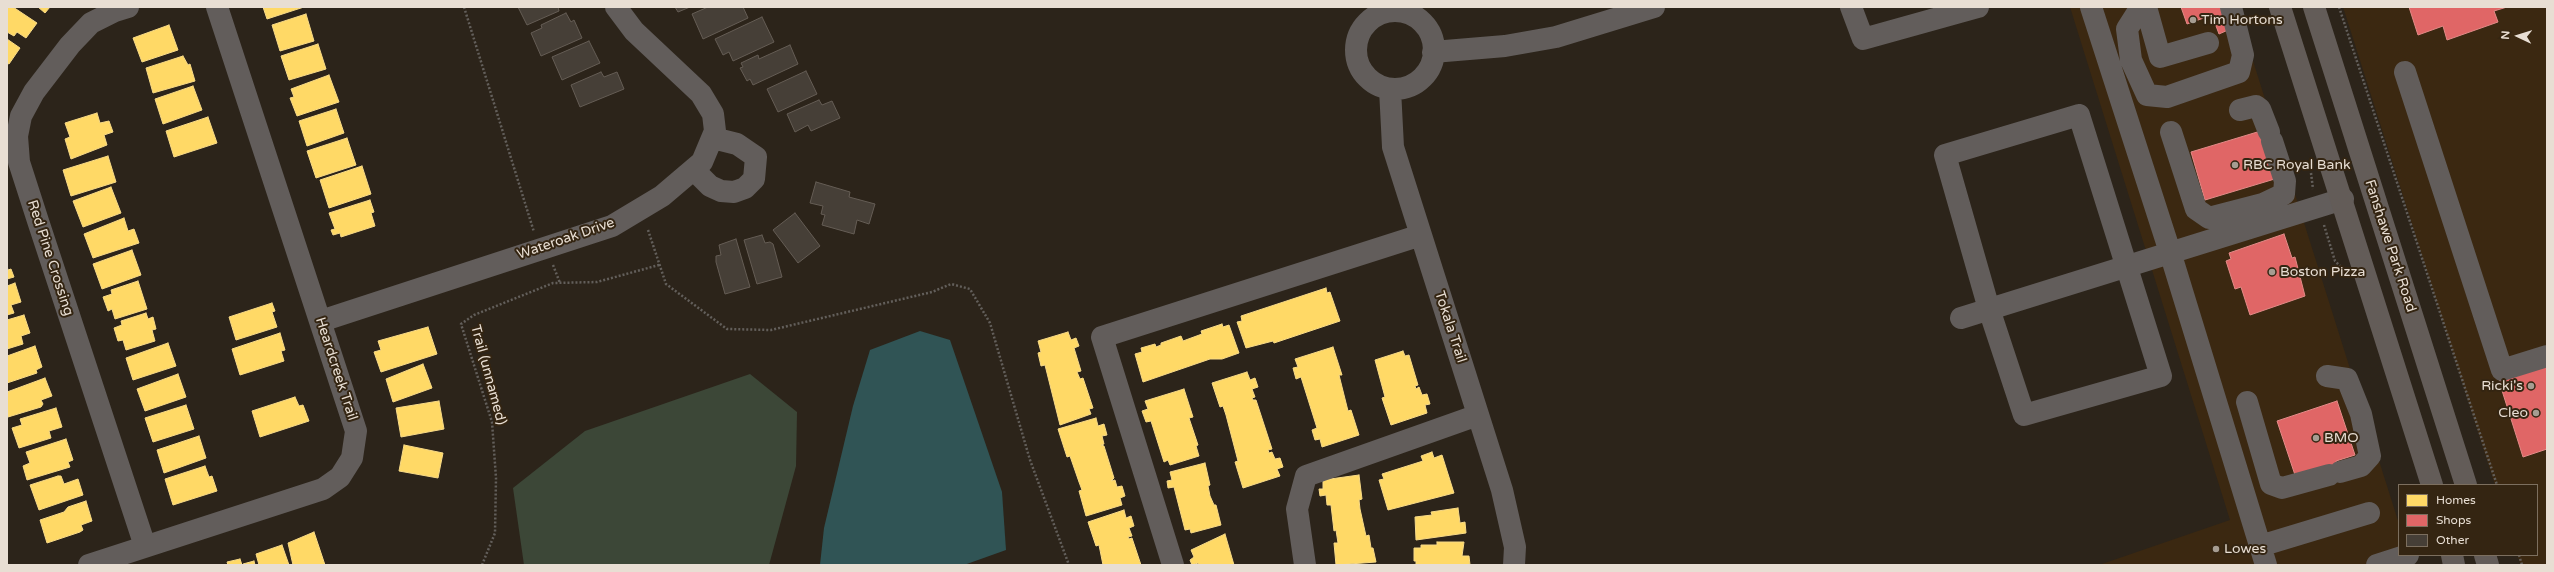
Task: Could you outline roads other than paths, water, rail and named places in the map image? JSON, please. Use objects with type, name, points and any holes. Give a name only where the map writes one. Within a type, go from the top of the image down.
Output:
[{"type":"main road","points":[[2280,7],[2343,199],[2432,484]]},
{"type":"main road","name":"Fanshawe Park Road","points":[[2314,7],[2466,484]]},
{"type":"street","name":"Red Pine Crossing","points":[[128,7],[115,11],[91,23],[70,45],[34,92],[22,116],[17,136],[20,162],[31,198],[145,546]]},
{"type":"street","name":"Heardcreek Trail","points":[[89,565],[323,489],[340,477],[352,458],[356,431],[217,7]]},
{"type":"street","name":"Wateroak Drive","points":[[321,321],[546,256],[612,226],[662,196],[702,162],[715,131],[712,114],[701,94],[634,31],[616,7]]},
{"type":"street","points":[[1433,52],[1505,46],[1556,37],[1654,7]]},
{"type":"street","points":[[1851,7],[1863,39],[1978,7]]},
{"type":"street","points":[[2091,7],[2170,252],[2263,555],[2369,513]]},
{"type":"street","points":[[2141,7],[2127,30],[2130,60],[2146,95],[2167,97],[2239,72],[2243,55],[2231,7]]},
{"type":"street","points":[[2146,7],[2160,57],[2208,43]]},
{"type":"street","points":[[1381,10],[1407,13],[1418,19],[1427,28],[1432,40],[1433,52],[1431,65],[1424,76],[1414,84],[1402,89],[1390,89],[1378,85],[1367,78],[1359,67],[1356,55],[1357,42],[1362,30],[1381,10]]},
{"type":"street","points":[[2405,72],[2502,370],[2547,356]]},
{"type":"street","name":"Tokala Trail","points":[[1390,89],[1393,147],[1502,490],[1515,547],[1514,565]]},
{"type":"street","points":[[2171,132],[2196,209],[2209,218],[2263,204],[2284,194],[2285,181],[2271,136],[2260,109],[2256,106],[2240,110]]},
{"type":"street","points":[[2079,115],[2160,376],[2024,415],[1989,309],[1944,155],[2079,115]]},
{"type":"street","points":[[694,170],[710,186],[721,191],[734,192],[745,188],[754,179],[757,167],[756,157],[738,144],[713,138]]},
{"type":"street","points":[[1961,318],[2343,199]]},
{"type":"street","points":[[1172,565],[1102,337],[1421,235]]},
{"type":"street","points":[[2247,402],[2271,484],[2282,488],[2361,466],[2370,456],[2361,414],[2347,379],[2327,376]]},
{"type":"street","points":[[1305,565],[1297,508],[1306,476],[1478,415]]},
{"type":"street","points":[[2377,565],[2405,556]]},
{"type":"water","points":[[920,331],[950,340],[1002,492],[1006,550],[964,565],[820,565],[824,528],[853,406],[870,350]]},
{"type":"place","name":"Tim Hortons","points":[[2193,20]]},
{"type":"place","name":"RBC Royal Bank","points":[[2235,165]]},
{"type":"place","name":"Boston Pizza","points":[[2272,272]]},
{"type":"place","name":"Ricki's","points":[[2531,386]]},
{"type":"place","name":"Cleo","points":[[2536,413]]},
{"type":"place","name":"BMO","points":[[2316,438]]},
{"type":"place","name":"Lowes","points":[[2216,549]]}]
